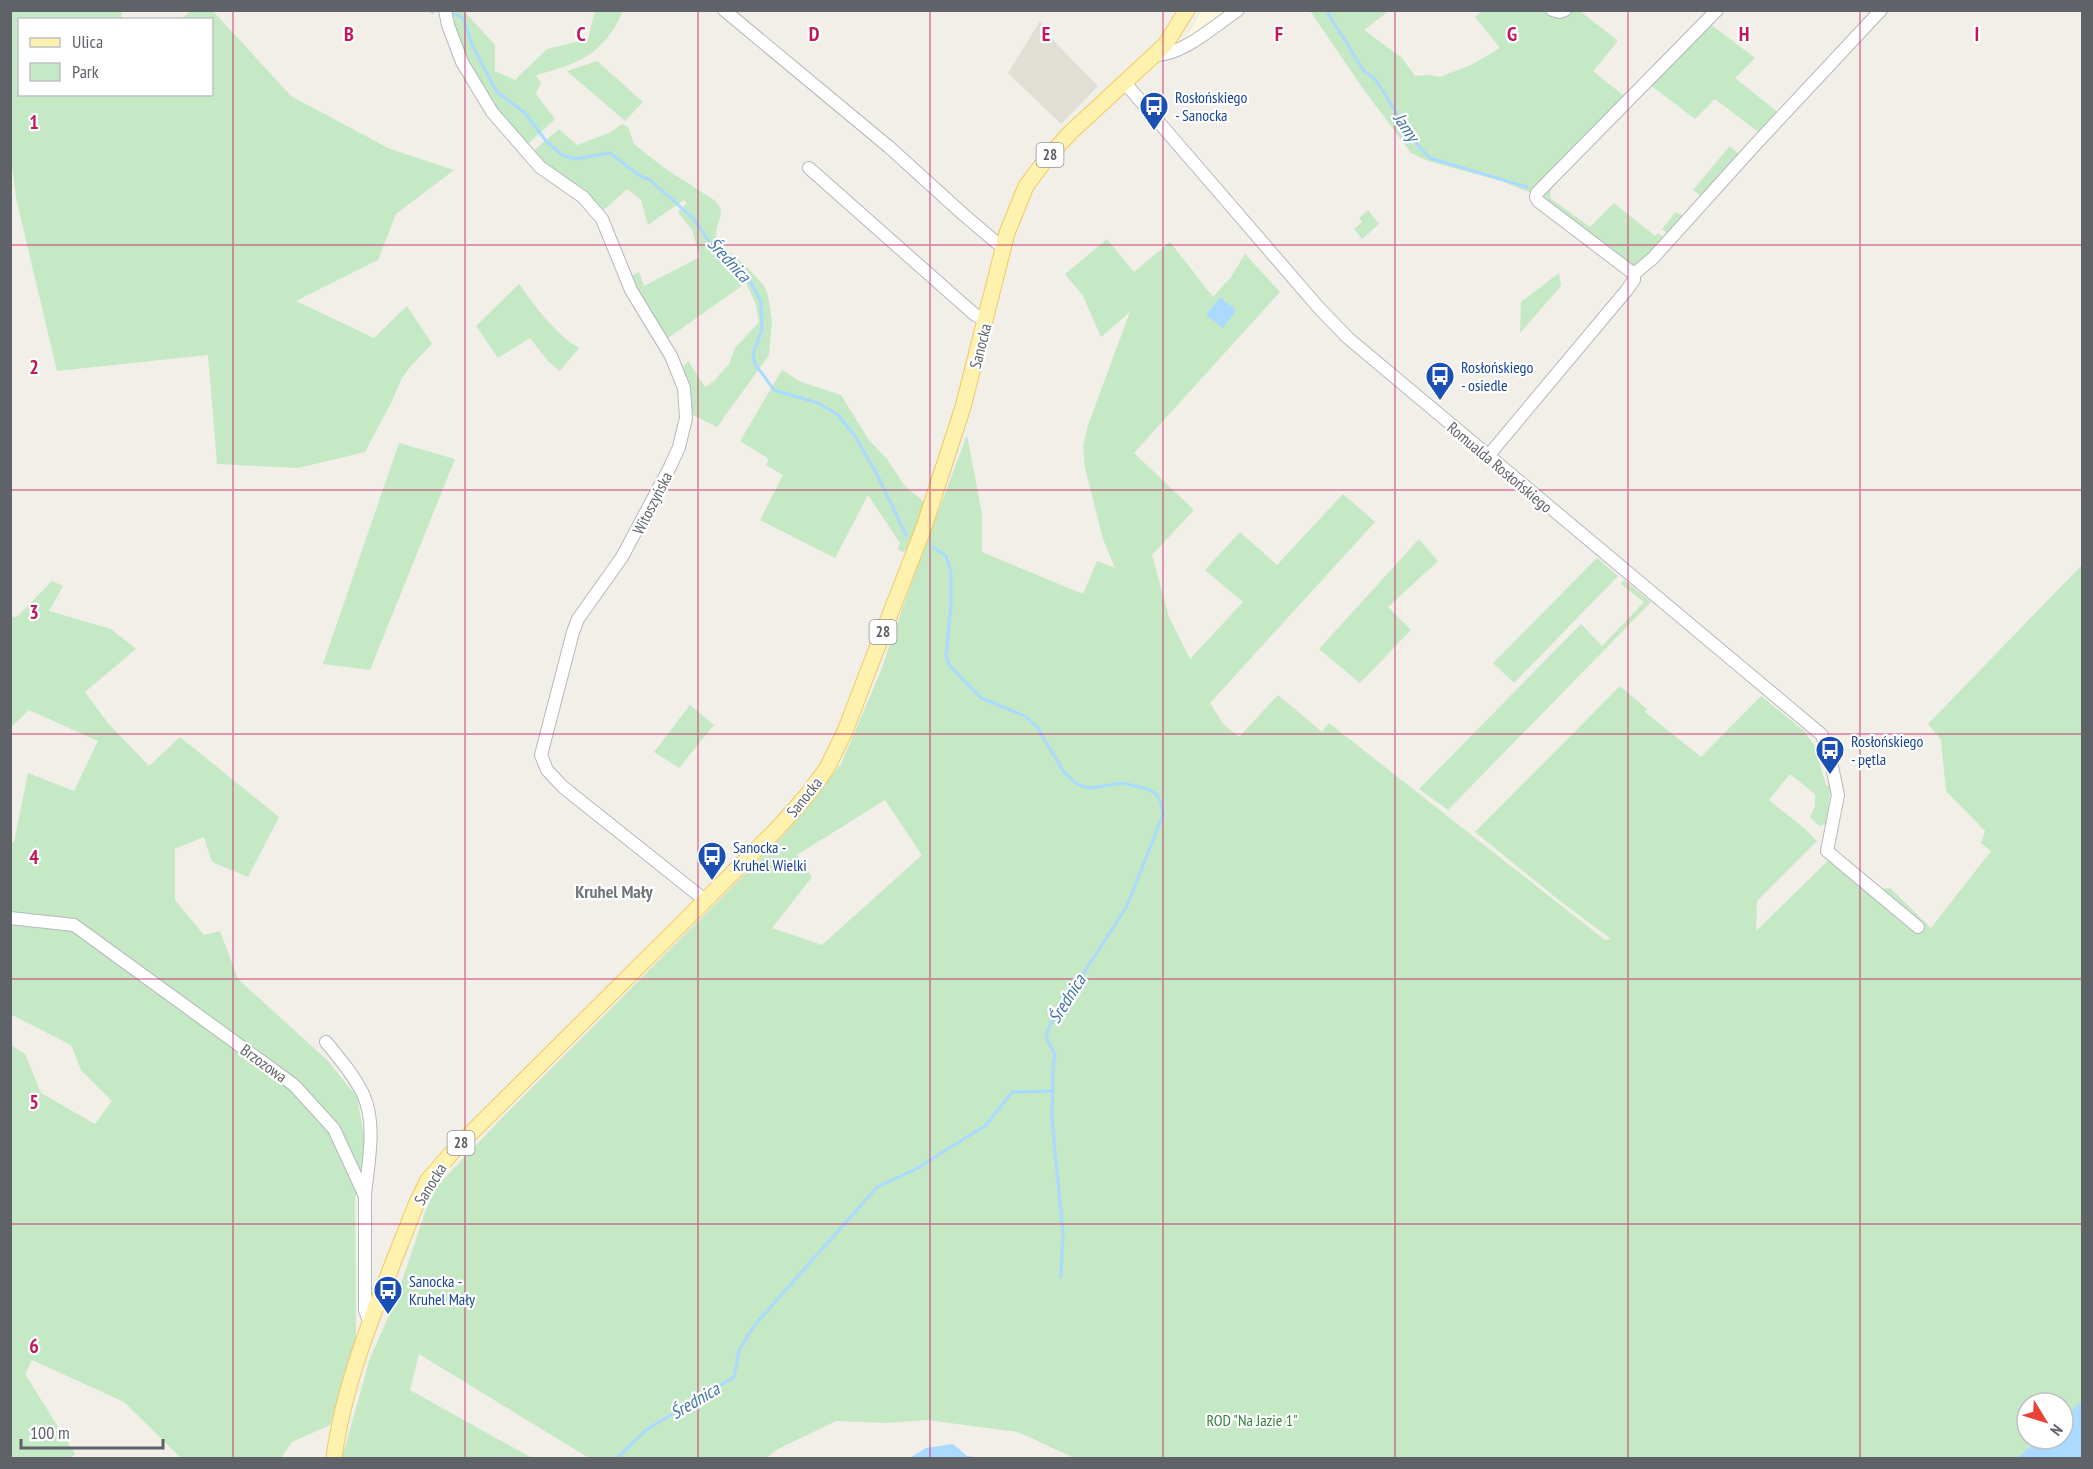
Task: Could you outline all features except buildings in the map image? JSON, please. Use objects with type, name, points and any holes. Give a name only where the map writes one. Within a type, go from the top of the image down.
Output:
[{"type":"main road","name":"28","points":[[1125,83],[1154,56],[1174,33],[1188,10]]},
{"type":"main road","name":"Sanocka","points":[[334,1458],[341,1419],[370,1324],[417,1202],[435,1171],[544,1059],[706,901],[799,805],[818,781],[840,742],[924,526],[963,407],[1015,210],[1026,186],[1043,164],[1083,120],[1125,83]]},
{"type":"street","name":"Witoszyńska","points":[[445,10],[454,44],[472,82],[492,112],[540,167],[583,197],[602,219],[631,290],[671,356],[684,388],[687,418],[679,447],[622,557],[575,626],[541,755],[548,770],[563,787],[706,901]]},
{"type":"street","points":[[724,10],[889,147],[979,228],[1004,246]]},
{"type":"street","points":[[1154,56],[1164,56],[1179,50],[1238,10]]},
{"type":"street","points":[[1552,10],[1560,12],[1565,10]]},
{"type":"street","points":[[1634,274],[1538,201],[1537,193],[1716,10]]},
{"type":"street","points":[[1488,456],[1626,291],[1634,280],[1634,274],[1653,258],[1881,10]]},
{"type":"street","name":"Romualda Rosłońskiego","points":[[1125,83],[1341,331],[1377,364],[1822,735],[1832,762],[1838,795],[1827,851],[1918,927]]},
{"type":"street","points":[[809,168],[974,314],[986,321]]},
{"type":"street","name":"Brzozowa","points":[[10,918],[74,926],[294,1085],[334,1129],[365,1196],[365,1310],[370,1324]]},
{"type":"street","points":[[326,1042],[353,1076],[364,1096],[371,1127],[365,1196]]},
{"type":"shaded area","points":[[1202,11],[1233,11],[1188,39],[1186,38]]},
{"type":"shaded area","points":[[1040,21],[1051,31],[1048,35],[1098,86],[1061,124],[1008,73]]},
{"type":"green space","points":[[10,11],[122,11],[121,18],[18,18],[18,96],[213,96],[213,18],[182,18],[191,11],[213,11],[291,96],[390,149],[454,170],[396,214],[378,260],[296,301],[374,338],[407,306],[432,344],[402,378],[365,452],[298,468],[217,464],[208,355],[57,371],[16,198],[11,157]]},
{"type":"green space","points":[[448,11],[464,11],[495,45],[495,71],[515,80],[547,49],[588,39],[595,11],[623,11],[608,37],[589,55],[565,66],[536,75],[541,83],[536,94],[555,119],[528,144],[484,97],[450,22]]},
{"type":"green space","points":[[1310,11],[1384,11],[1386,13],[1364,30],[1402,58],[1415,76],[1440,77],[1471,65],[1500,48],[1475,17],[1483,11],[1580,11],[1618,41],[1593,71],[1624,96],[1640,80],[1642,82],[1532,193],[1501,181],[1428,161],[1411,153]]},
{"type":"green space","points":[[1709,23],[1755,58],[1735,78],[1780,114],[1761,134],[1715,99],[1695,119],[1649,84]]},
{"type":"green space","points":[[597,61],[643,102],[625,121],[567,71]]},
{"type":"green space","points":[[622,124],[628,127],[634,144],[663,167],[714,200],[721,213],[716,233],[718,243],[747,267],[764,286],[768,295],[772,321],[769,355],[717,427],[691,414],[689,386],[683,367],[688,361],[705,387],[714,381],[729,364],[735,348],[759,322],[756,304],[746,283],[668,338],[635,292],[629,277],[639,272],[644,286],[700,257],[692,230],[678,212],[687,203],[684,200],[648,225],[641,200],[627,189],[604,210],[532,152],[559,129],[577,145],[611,132]]},
{"type":"green space","points":[[1730,146],[1740,155],[1704,198],[1693,190]]},
{"type":"green space","points":[[1554,180],[1557,183],[1551,189],[1550,198],[1590,227],[1614,203],[1655,236],[1658,233],[1665,239],[1635,268],[1541,198]]},
{"type":"green space","points":[[1368,210],[1379,224],[1362,239],[1354,229],[1362,222],[1359,218]]},
{"type":"green space","points":[[1676,212],[1684,217],[1669,235],[1662,229]]},
{"type":"green space","name":"ROD \"Na Jazie 1\"","points":[[1107,239],[1134,272],[1170,242],[1213,297],[1231,277],[1245,254],[1280,292],[1134,453],[1194,510],[1152,555],[1169,617],[1190,659],[1243,602],[1205,570],[1240,532],[1277,565],[1343,494],[1375,522],[1210,703],[1223,724],[1239,737],[1278,695],[1322,732],[1329,723],[1605,940],[1611,939],[1475,832],[1620,686],[1647,709],[1645,712],[1701,757],[1761,696],[1804,731],[1814,745],[1826,785],[1831,787],[1826,824],[1819,826],[1810,817],[1815,806],[1815,794],[1790,774],[1769,800],[1817,841],[1757,901],[1756,931],[1833,856],[1881,889],[1890,888],[1931,928],[1991,851],[1981,843],[1985,831],[1946,791],[1941,740],[1928,724],[2082,565],[2082,1401],[2075,1407],[2075,1391],[2015,1391],[2015,1451],[2025,1451],[2017,1458],[1074,1458],[1018,1432],[927,1420],[887,1423],[836,1421],[776,1450],[767,1458],[589,1458],[419,1354],[410,1390],[532,1458],[342,1458],[370,1358],[395,1302],[424,1215],[436,1187],[783,836],[841,764],[880,673],[967,435],[982,514],[982,552],[1083,594],[1097,561],[1115,568],[1103,539],[1085,468],[1083,446],[1088,425],[1130,312],[1101,337],[1083,296],[1065,274]],"holes":[[[885,800],[922,855],[822,945],[772,928],[812,877],[797,855]]]},
{"type":"green space","points":[[1559,273],[1561,286],[1520,333],[1521,302]]},
{"type":"green space","points":[[519,284],[554,327],[579,348],[560,371],[548,361],[530,338],[498,358],[476,326]]},
{"type":"green space","points":[[782,370],[801,382],[841,395],[869,440],[887,459],[904,485],[924,502],[908,550],[902,552],[898,549],[900,543],[868,495],[835,558],[760,520],[783,475],[766,465],[769,459],[740,441]]},
{"type":"green space","points":[[399,443],[455,459],[370,670],[323,664]]},
{"type":"green space","points":[[1419,539],[1438,561],[1388,607],[1411,630],[1360,683],[1319,649]]},
{"type":"green space","points":[[1597,558],[1618,576],[1514,683],[1493,663]]},
{"type":"green space","points":[[1624,580],[1651,602],[1448,810],[1419,789],[1581,624],[1602,646],[1644,602],[1621,584]]},
{"type":"green space","points":[[52,581],[63,586],[49,611],[111,629],[136,649],[85,692],[107,722],[149,766],[180,737],[279,817],[248,877],[212,862],[204,837],[175,849],[175,900],[204,935],[220,931],[238,979],[327,1060],[357,1097],[366,1147],[364,1185],[355,1196],[356,1337],[330,1425],[292,1442],[281,1458],[181,1458],[124,1402],[32,1360],[25,1374],[75,1454],[70,1458],[11,1458],[11,1045],[25,1054],[41,1093],[95,1124],[112,1101],[81,1070],[71,1045],[10,1014],[11,842],[14,842],[28,773],[74,791],[98,741],[29,710],[11,727],[11,618],[18,616]]},
{"type":"green space","points":[[690,705],[714,725],[679,768],[654,752]]},
{"type":"water","points":[[1220,297],[1236,310],[1223,328],[1206,315]]},
{"type":"water","points":[[2082,1401],[2082,1458],[2017,1458],[2025,1451],[2075,1451],[2075,1407]]},
{"type":"water","points":[[953,1444],[967,1456],[983,1458],[909,1458],[926,1448]]},
{"type":"waterway","name":"Średnica","points":[[428,10],[433,12]]},
{"type":"waterway","name":"Jamy","points":[[1326,10],[1364,71],[1376,80],[1415,142],[1430,158],[1527,187]]},
{"type":"waterway","name":"Średnica","points":[[455,14],[463,18],[472,45],[497,92],[525,113],[546,141],[562,155],[576,159],[610,153],[640,176],[650,180],[694,219],[719,256],[751,283],[761,302],[762,329],[753,354],[755,364],[774,390],[818,403],[837,414],[855,436],[877,474],[906,535]]},
{"type":"waterway","name":"Średnica","points":[[933,547],[946,556],[951,572],[951,606],[946,656],[950,666],[981,698],[1025,716],[1038,728],[1063,771],[1078,785],[1090,788],[1122,783],[1148,789],[1157,795],[1161,802],[1163,815],[1127,906],[1050,1025],[1046,1037],[1055,1055],[1052,1121],[1063,1232],[1061,1277]]},
{"type":"waterway","name":"Średnica","points":[[617,1458],[646,1430],[734,1377],[739,1351],[753,1327],[877,1187],[916,1169],[986,1125],[1012,1092],[1052,1091]]},
{"type":"place","name":"Rosłońskiego - Sanocka","points":[[1154,132]]},
{"type":"place","name":"Rosłońskiego - osiedle","points":[[1440,402]]},
{"type":"place","name":"Rosłońskiego - pętla","points":[[1830,776]]},
{"type":"place","name":"Sanocka - Kruhel Wielki","points":[[712,882]]},
{"type":"place","name":"Sanocka - Kruhel Mały","points":[[388,1316]]},
{"type":"district","name":"Kruhel Mały","points":[[614,892]]}]
